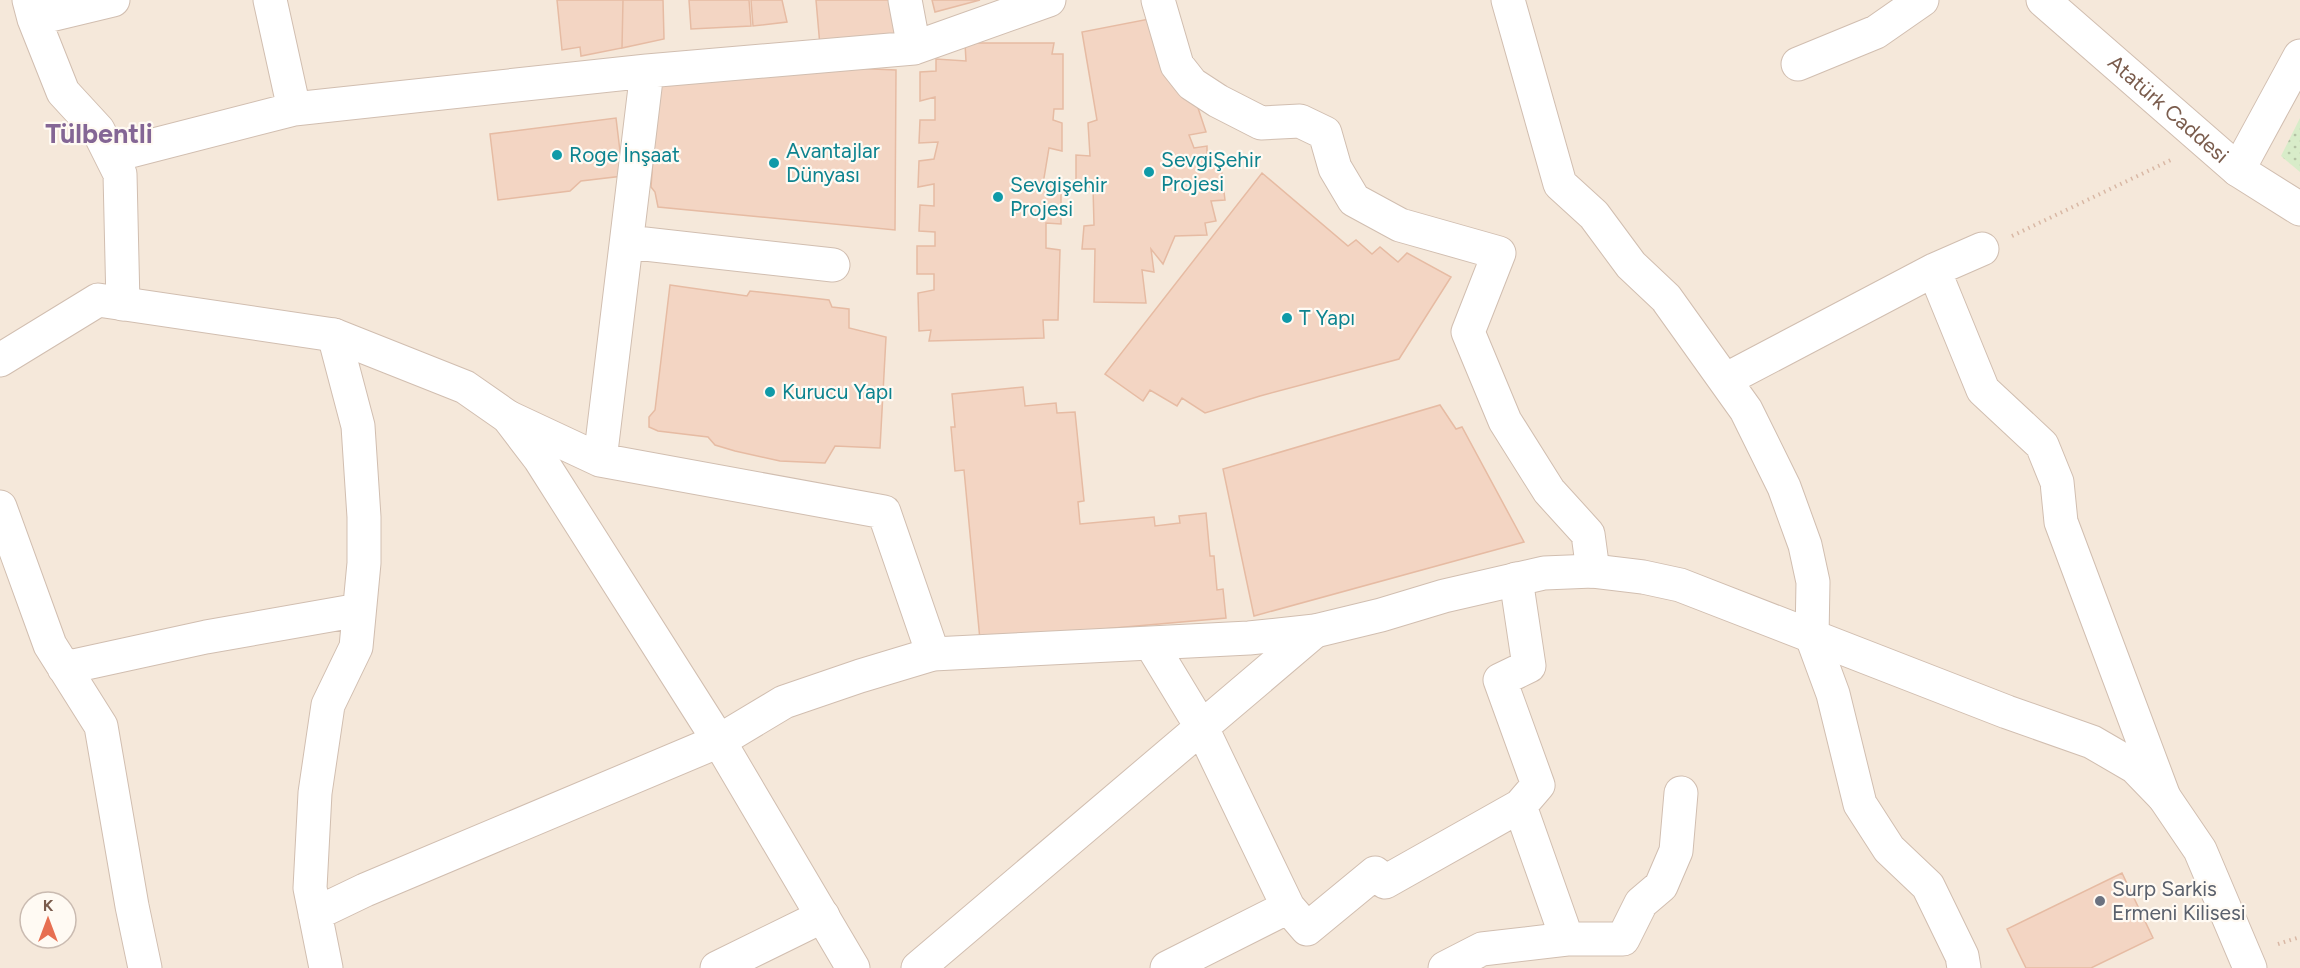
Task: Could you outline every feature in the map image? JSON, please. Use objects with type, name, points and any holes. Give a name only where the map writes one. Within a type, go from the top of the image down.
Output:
[{"type":"street","points":[[113,0],[31,10],[63,92],[98,130],[120,174],[123,304]]},
{"type":"street","points":[[270,0],[294,109]]},
{"type":"street","points":[[904,0],[914,48]]},
{"type":"street","points":[[111,156],[294,109],[647,72],[914,48],[1049,0]]},
{"type":"street","points":[[1158,0],[1177,65],[1192,84],[1218,101],[1261,123],[1300,121],[1325,133],[1335,168],[1354,200],[1400,225],[1499,253],[1468,332],[1505,421],[1549,491],[1588,534],[1593,571]]},
{"type":"street","points":[[1508,0],[1560,184],[1594,215],[1631,265],[1666,298],[1746,410],[1784,487],[1805,544],[1813,582],[1812,637],[1833,694],[1860,804],[1889,849],[1928,886],[1962,956],[1964,968]]},
{"type":"street","points":[[1798,64],[1876,32],[1922,0]]},
{"type":"street","name":"Atatürk Caddesi","points":[[2043,0],[2238,170],[2300,210]]},
{"type":"street","points":[[2238,170],[2300,56]]},
{"type":"street","points":[[600,460],[647,72]]},
{"type":"street","points":[[627,242],[833,265]]},
{"type":"street","points":[[1725,380],[1934,270],[1982,249]]},
{"type":"street","points":[[1934,270],[1983,390],[2042,445],[2057,482],[2061,522],[2164,797]]},
{"type":"street","points":[[0,360],[98,300],[334,335],[465,387],[508,417],[600,460],[884,512],[933,654]]},
{"type":"street","points":[[327,968],[310,888],[315,793],[328,705],[356,647],[364,563],[364,517],[358,426],[334,335]]},
{"type":"street","points":[[508,417],[540,459],[719,741],[853,968]]},
{"type":"street","points":[[0,507],[50,645],[101,726],[145,968]]},
{"type":"street","points":[[315,914],[364,890],[719,741],[784,702],[933,654],[1151,644],[1316,631],[1516,579],[1544,573],[1593,571],[1643,577],[1680,585],[2007,712],[2092,742],[2135,767],[2164,797],[2200,850],[2250,968]]},
{"type":"street","points":[[1151,644],[1202,728],[1288,907],[1307,929],[1375,873],[1385,882],[1520,806],[1538,785],[1500,680],[1529,666],[1516,579]]},
{"type":"street","points":[[64,668],[206,637],[359,610]]},
{"type":"street","points":[[918,968],[1316,631]]},
{"type":"street","points":[[1445,968],[1482,949],[1567,939],[1623,939],[1641,903],[1661,886],[1676,850],[1681,793]]},
{"type":"street","points":[[1520,806],[1567,939]]},
{"type":"street","points":[[1167,968],[1288,907]]},
{"type":"street","points":[[717,968],[823,916]]},
{"type":"path","points":[[1982,249],[2039,224],[2205,142]]},
{"type":"shaded area","points":[[0,0],[2300,0],[2300,968],[0,968]]},
{"type":"green space","points":[[2300,118],[2300,172],[2281,156]]},
{"type":"building","points":[[557,0],[623,0],[622,48],[581,56],[580,47],[562,50]]},
{"type":"building","points":[[623,0],[663,0],[664,39],[622,48]]},
{"type":"building","points":[[689,0],[749,0],[751,26],[691,29]]},
{"type":"building","points":[[751,0],[782,0],[787,22],[753,26]]},
{"type":"building","points":[[816,0],[893,0],[896,39],[820,46]]},
{"type":"building","points":[[932,0],[980,0],[935,12]]},
{"type":"building","name":"SevgiŞehir Projesi","points":[[1149,19],[1191,87],[1206,132],[1189,135],[1194,148],[1207,146],[1207,157],[1219,151],[1225,200],[1211,201],[1216,221],[1205,223],[1207,235],[1175,236],[1163,264],[1151,249],[1154,272],[1142,270],[1146,303],[1094,302],[1095,249],[1082,249],[1084,226],[1094,225],[1093,187],[1076,187],[1076,155],[1090,156],[1088,123],[1097,120],[1082,32]]},
{"type":"building","name":"Sevgişehir Projesi","points":[[965,43],[1054,43],[1052,54],[1063,54],[1063,109],[1054,109],[1053,120],[1062,123],[1062,151],[1049,148],[1043,184],[1061,189],[1061,224],[1046,223],[1046,248],[1060,250],[1058,320],[1043,320],[1044,338],[929,341],[931,330],[919,331],[918,293],[934,290],[934,274],[917,274],[917,246],[935,246],[935,232],[919,231],[920,205],[934,206],[934,184],[918,187],[919,161],[934,159],[938,142],[919,143],[920,120],[935,120],[935,97],[920,101],[920,72],[936,71],[936,59],[966,61]]},
{"type":"building","name":"Avantajlar Dünyası","points":[[849,68],[896,70],[895,230],[658,207],[655,192],[651,187],[658,86]]},
{"type":"building","name":"Roge İnşaat","points":[[616,118],[623,176],[581,181],[570,191],[498,200],[490,134]]},
{"type":"building","name":"T Yapı","points":[[1262,173],[1348,246],[1356,240],[1372,254],[1380,247],[1398,262],[1407,253],[1451,277],[1399,359],[1205,413],[1182,398],[1177,406],[1150,390],[1143,401],[1105,374]]},
{"type":"building","name":"Kurucu Yapı","points":[[670,285],[747,296],[750,291],[829,300],[832,307],[849,309],[849,328],[886,337],[880,448],[835,446],[825,463],[780,461],[715,445],[708,437],[658,431],[649,427],[649,417],[655,410]]},
{"type":"building","points":[[1023,387],[1025,406],[1056,403],[1057,413],[1075,412],[1084,501],[1078,502],[1080,524],[1154,517],[1155,526],[1180,523],[1179,516],[1206,513],[1210,556],[1214,556],[1217,590],[1223,589],[1226,618],[980,640],[964,470],[955,471],[951,427],[955,427],[952,394]]},
{"type":"building","points":[[1440,405],[1456,429],[1462,427],[1524,542],[1254,616],[1223,469]]},
{"type":"building","name":"Surp Sarkis Ermeni Kilisesi","points":[[2122,873],[2153,938],[2091,968],[2026,968],[2007,929]]},
{"type":"place","name":"Roge İnşaat","points":[[557,155]]},
{"type":"place","name":"Avantajlar Dünyası","points":[[774,163]]},
{"type":"place","name":"SevgiŞehir Projesi","points":[[1149,172]]},
{"type":"place","name":"Sevgişehir Projesi","points":[[998,197]]},
{"type":"place","name":"T Yapı","points":[[1287,318]]},
{"type":"place","name":"Kurucu Yapı","points":[[770,392]]},
{"type":"place","name":"Surp Sarkis Ermeni Kilisesi","points":[[2100,901]]},
{"type":"district","name":"Tülbentli","points":[[99,134]]}]
